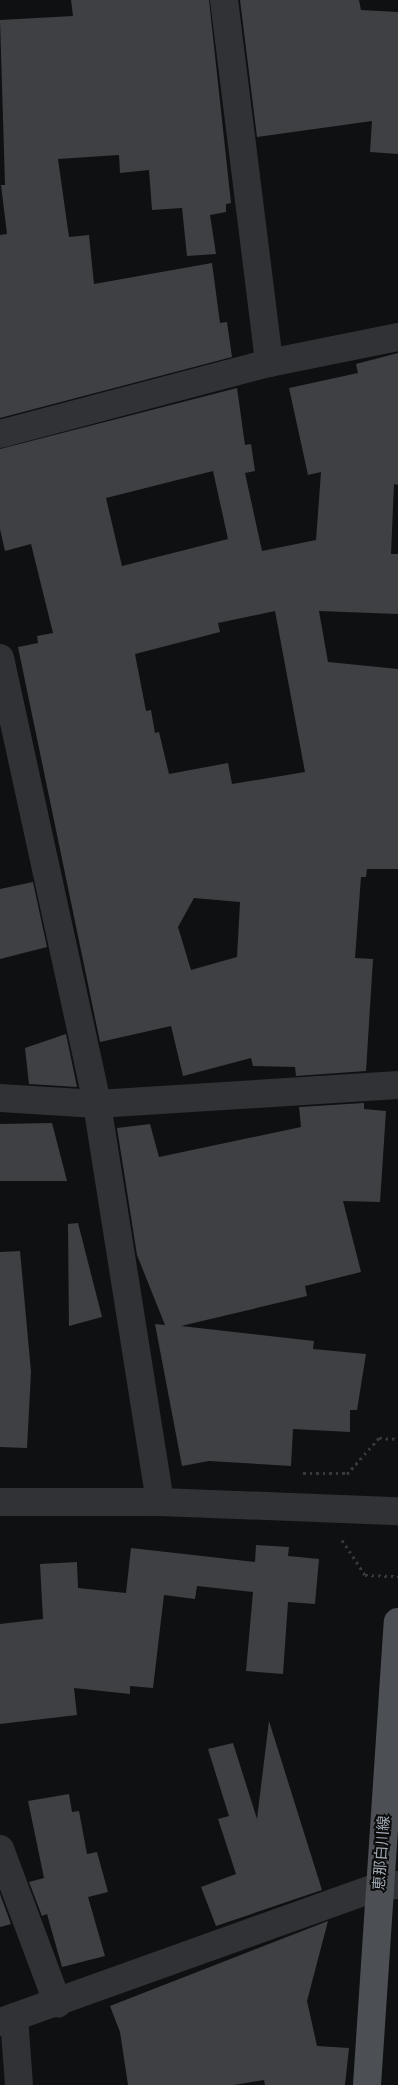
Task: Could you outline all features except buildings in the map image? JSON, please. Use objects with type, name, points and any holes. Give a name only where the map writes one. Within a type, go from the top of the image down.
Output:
[{"type":"main road","name":"恵那白川線","points":[[367,2085],[388,1886],[398,1622]]},
{"type":"street","points":[[224,0],[269,362]]},
{"type":"street","points":[[0,434],[269,362],[398,337]]},
{"type":"street","points":[[0,658],[97,1104],[160,1502]]},
{"type":"street","points":[[0,1098],[97,1104],[398,1085]]},
{"type":"street","points":[[0,1502],[160,1502],[398,1512]]},
{"type":"street","points":[[0,1849],[58,2004]]},
{"type":"street","points":[[19,2085],[7,2020],[58,2004],[388,1886]]}]
